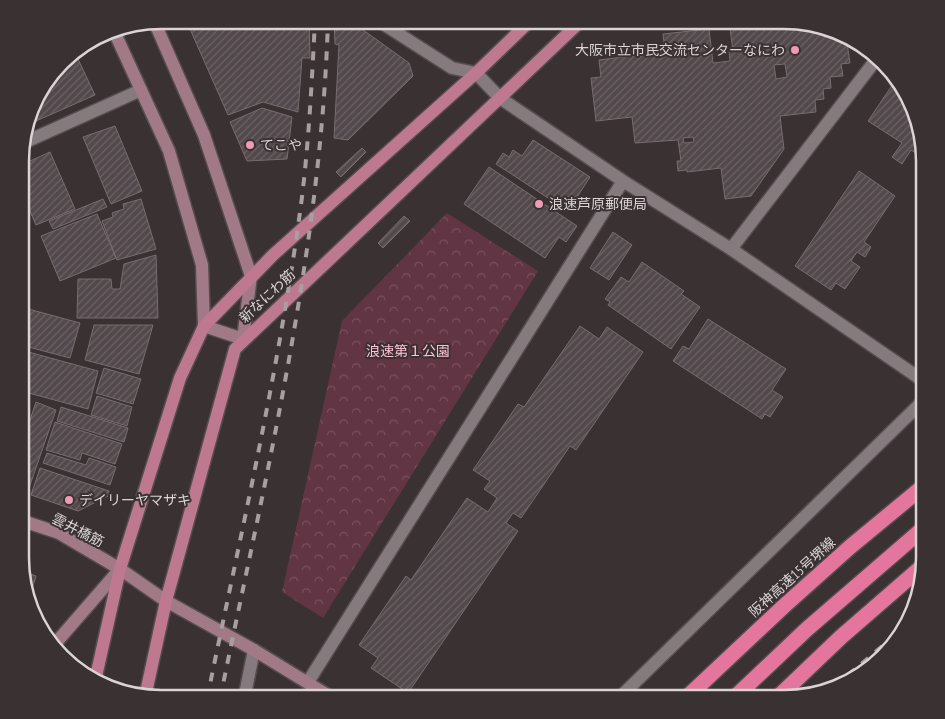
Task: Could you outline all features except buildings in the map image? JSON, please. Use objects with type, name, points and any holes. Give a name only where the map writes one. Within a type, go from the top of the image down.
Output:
[{"type":"highway","name":"阪神高速15号堺線","points":[[696,690],[813,579],[916,493]]},
{"type":"highway","points":[[743,690],[807,629],[916,535]]},
{"type":"highway","points":[[786,690],[841,637],[915,572]]},
{"type":"main road","name":"新なにわ筋","points":[[97,673],[120,570],[180,378],[204,326],[251,276],[476,73],[522,29]]},
{"type":"main road","name":"新なにわ筋","points":[[147,689],[166,601],[235,349],[243,339],[573,29]]},
{"type":"street","points":[[117,37],[168,151],[202,265],[204,326],[243,339],[251,276],[204,136],[158,29]]},
{"type":"street","points":[[391,29],[452,68],[476,73],[500,98],[623,181],[731,249],[916,376]]},
{"type":"street","points":[[731,249],[873,64]]},
{"type":"street","points":[[31,140],[141,90]]},
{"type":"street","points":[[308,682],[623,181]]},
{"type":"street","points":[[627,690],[916,408]]},
{"type":"street","name":"雲井橋筋","points":[[29,523],[59,533],[166,601],[254,650],[320,690]]},
{"type":"street","points":[[58,640],[120,570]]},
{"type":"street","points":[[246,690],[254,650]]},
{"type":"green space","name":"浪速第１公園","points":[[447,213],[538,271],[323,618],[282,592],[342,321]]},
{"type":"railway","points":[[209,690],[283,323],[307,153],[314,29]]},
{"type":"railway","points":[[222,690],[273,446],[303,277],[315,191],[327,29]]},
{"type":"railway","points":[[854,670],[882,646]]},
{"type":"place","name":"大阪市立市民交流センターなにわ","points":[[795,50]]},
{"type":"place","name":"てこや","points":[[250,145]]},
{"type":"place","name":"浪速芦原郵便局","points":[[539,204]]},
{"type":"place","name":"デイリーヤマザキ","points":[[69,500]]}]
